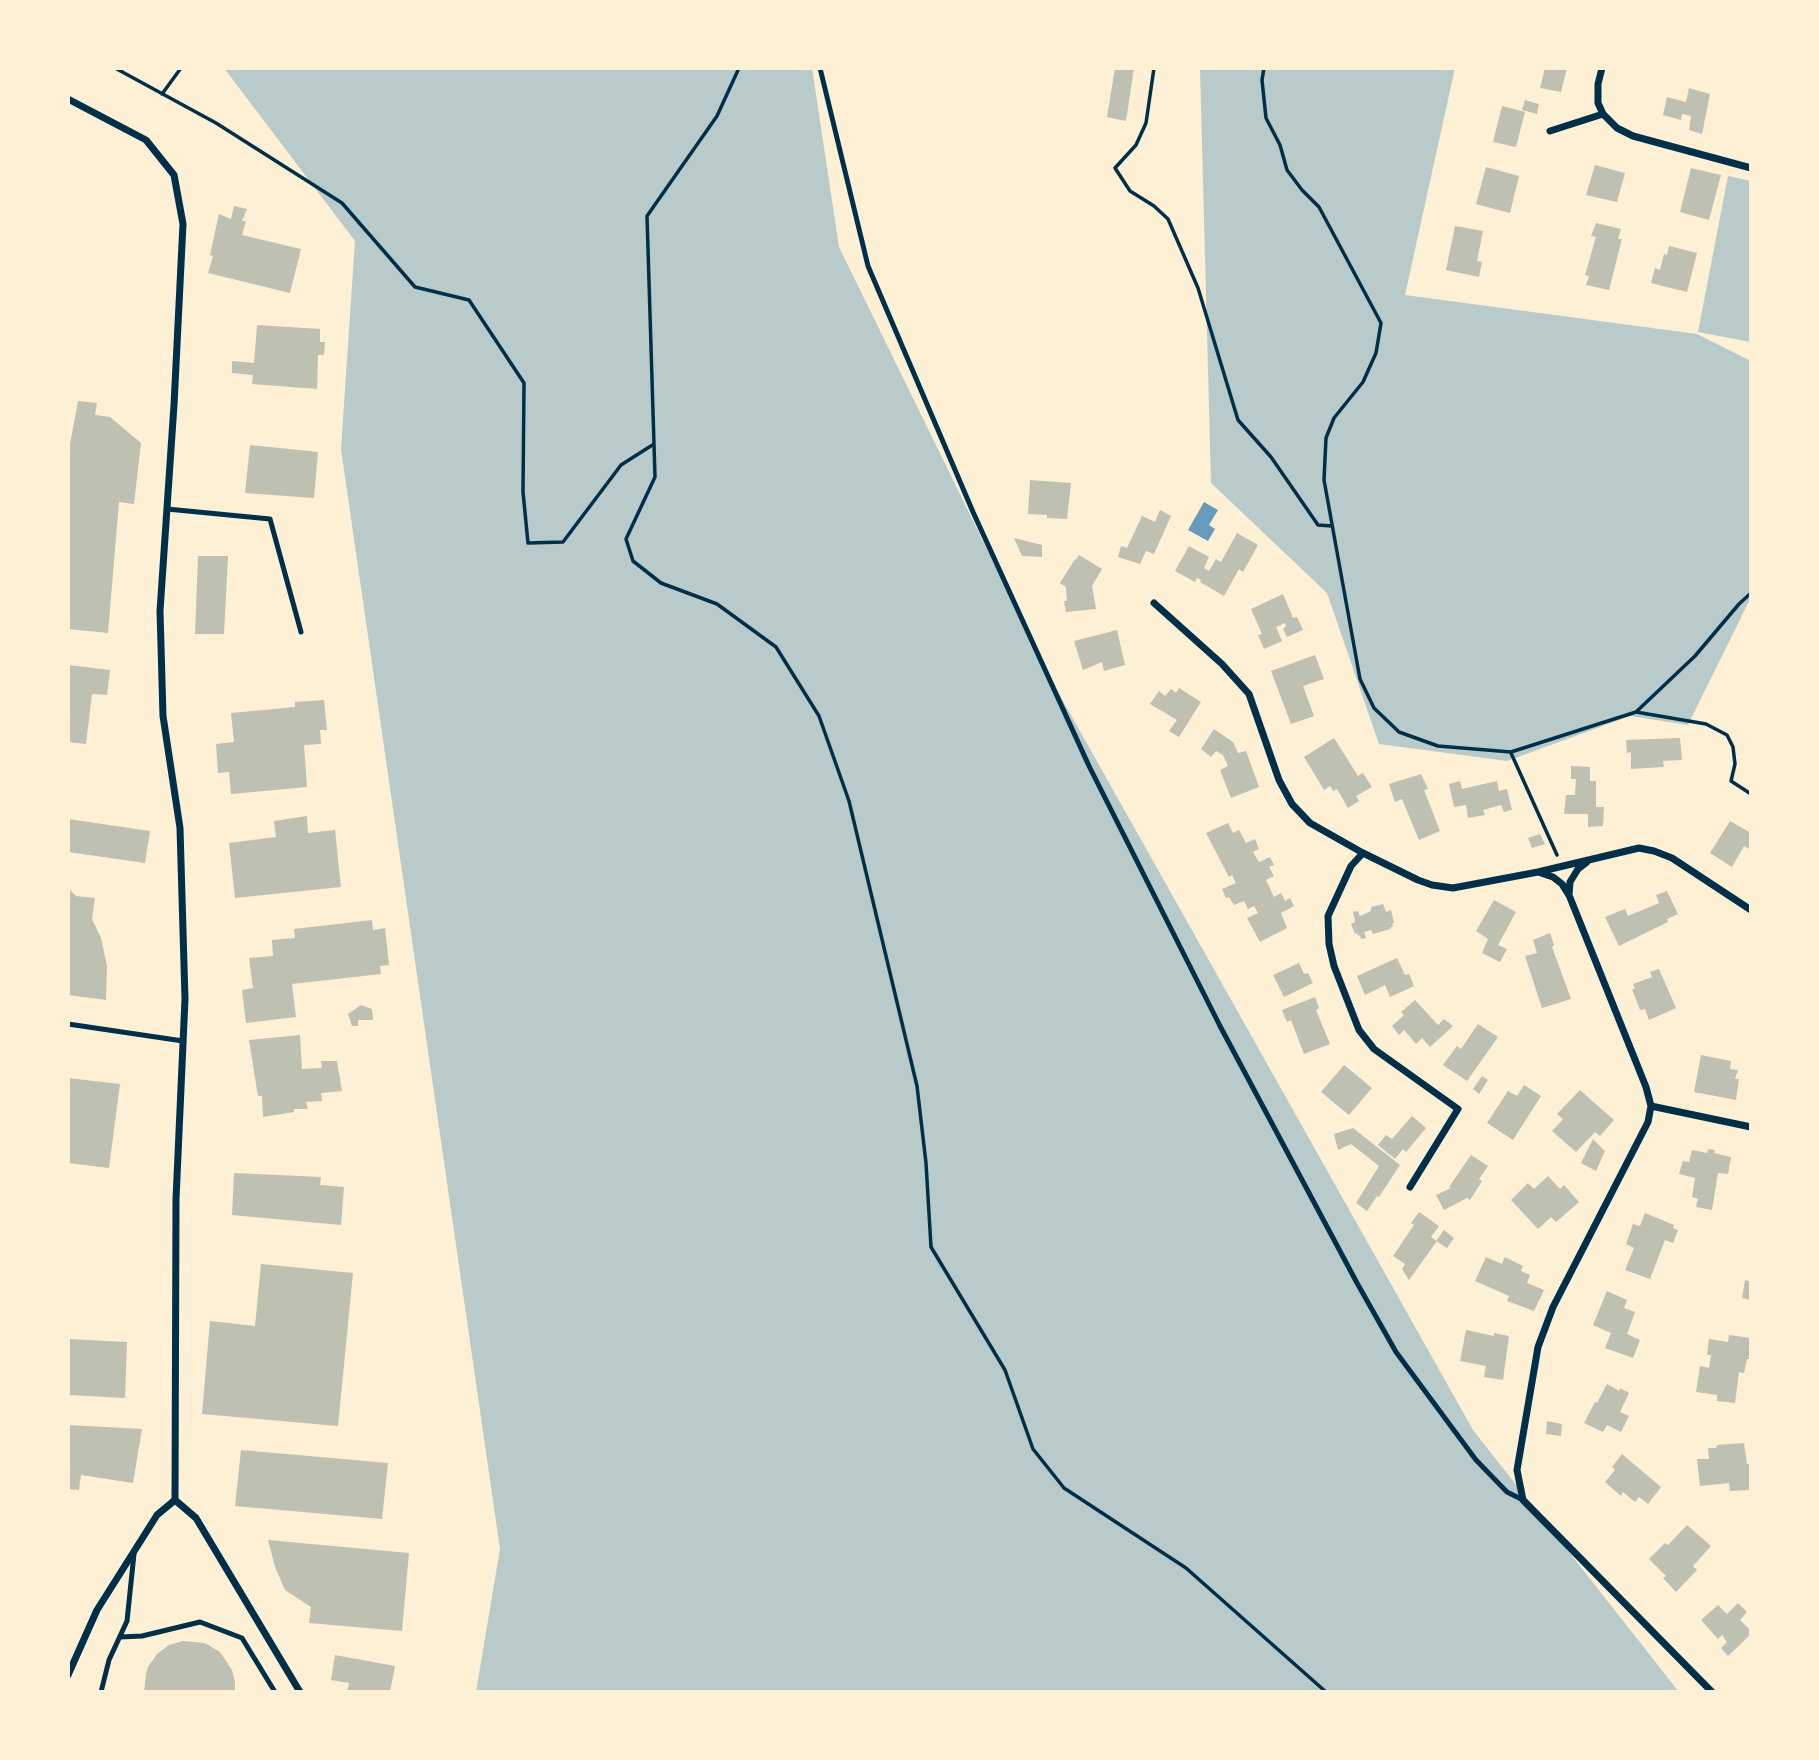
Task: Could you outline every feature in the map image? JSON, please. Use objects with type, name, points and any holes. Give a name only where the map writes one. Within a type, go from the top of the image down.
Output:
[{"type":"street","points":[[1602,68],[1598,84],[1598,103],[1603,114],[1617,128],[1633,136],[1751,168]]},
{"type":"street","points":[[68,99],[145,140],[174,175],[183,224],[160,611],[163,716],[180,828],[185,999],[176,1199],[176,1500],[197,1518],[300,1692]]},
{"type":"street","points":[[1550,131],[1603,114]]},
{"type":"street","points":[[1154,603],[1222,664],[1249,694],[1279,779],[1292,804],[1310,822],[1363,853],[1418,880],[1453,888],[1538,872],[1639,848],[1672,858],[1751,910]]},
{"type":"street","points":[[1363,853],[1351,866],[1328,916],[1328,944],[1334,966],[1359,1030],[1374,1049],[1458,1109],[1410,1187]]},
{"type":"street","points":[[1569,895],[1570,882],[1578,869],[1590,860]]},
{"type":"street","points":[[1538,872],[1553,877],[1569,895],[1646,1087],[1651,1106],[1648,1122],[1553,1307],[1538,1347],[1517,1470],[1523,1500],[1712,1692]]},
{"type":"street","points":[[1651,1106],[1751,1127]]},
{"type":"street","points":[[68,1675],[97,1610],[134,1550],[157,1515],[176,1500]]},
{"type":"lane","points":[[820,68],[868,266],[973,512],[1089,766],[1220,1026],[1396,1352],[1476,1460],[1507,1492],[1523,1500]]},
{"type":"lane","points":[[167,509],[270,519],[301,632]]},
{"type":"lane","points":[[68,1024],[183,1041]]},
{"type":"lane","points":[[101,1692],[109,1660],[127,1621],[134,1550]]},
{"type":"lane","points":[[120,1637],[142,1636],[200,1622],[242,1638],[275,1692]]},
{"type":"path","points":[[115,68],[216,123],[342,202],[415,287],[469,300],[524,383],[523,492],[528,543],[563,542],[621,466],[654,444]]},
{"type":"path","points":[[162,94],[181,68]]},
{"type":"path","points":[[740,68],[717,116],[647,216],[655,477],[626,539],[633,561],[661,583],[717,604],[776,647],[819,716],[849,802],[917,1086],[926,1163],[931,1247],[1005,1370],[1033,1448],[1064,1488],[1186,1568],[1325,1692]]},
{"type":"path","points":[[1154,68],[1146,123],[1136,145],[1115,168],[1130,191],[1154,206],[1168,219],[1198,288],[1238,420],[1271,457],[1318,525],[1332,526]]},
{"type":"path","points":[[1264,68],[1262,80],[1266,118],[1280,145],[1287,170],[1319,207],[1381,323],[1376,353],[1363,382],[1334,418],[1325,438],[1324,480],[1360,679],[1374,708],[1399,732],[1438,746],[1511,752],[1636,712],[1695,656],[1751,593]]},
{"type":"path","points":[[1636,712],[1706,724],[1727,735],[1733,747],[1735,764],[1731,781],[1751,794]]},
{"type":"path","points":[[1511,752],[1563,866]]},
{"type":"shaded area","points":[[224,68],[812,68],[839,247],[1049,676],[1473,1430],[1679,1692],[476,1692],[500,1549],[341,449],[355,241]]},
{"type":"shaded area","points":[[1200,68],[1455,68],[1405,295],[1697,334],[1751,361],[1751,597],[1688,725],[1630,716],[1507,761],[1379,744],[1327,593],[1211,483]]},
{"type":"shaded area","points":[[1728,176],[1751,181],[1751,342],[1698,332]]},
{"type":"water","points":[[1204,502],[1218,510],[1209,525],[1215,529],[1208,541],[1188,530]]},
{"type":"building","points":[[1115,68],[1134,68],[1126,121],[1107,117]]},
{"type":"building","points":[[1545,68],[1567,68],[1561,92],[1540,88]]},
{"type":"building","points":[[1689,88],[1710,94],[1702,134],[1689,130],[1691,116],[1682,114],[1681,120],[1663,115],[1667,97],[1686,102]]},
{"type":"building","points":[[1525,100],[1539,104],[1537,114],[1522,110]]},
{"type":"building","points":[[1502,106],[1525,112],[1516,147],[1493,142]]},
{"type":"building","points":[[1595,165],[1625,173],[1617,202],[1586,195]]},
{"type":"building","points":[[1486,167],[1519,176],[1510,213],[1476,204]]},
{"type":"building","points":[[1691,168],[1721,175],[1709,220],[1680,212]]},
{"type":"building","points":[[234,206],[247,209],[242,221],[246,221],[242,235],[301,249],[290,293],[208,273],[219,214],[231,219]]},
{"type":"building","points":[[1596,223],[1621,229],[1618,239],[1622,239],[1609,290],[1586,285],[1589,276],[1585,275],[1596,237],[1591,236]]},
{"type":"building","points":[[1455,226],[1483,231],[1477,261],[1482,262],[1479,277],[1446,270]]},
{"type":"building","points":[[1669,246],[1697,253],[1687,292],[1651,283],[1655,268],[1660,270]]},
{"type":"building","points":[[257,325],[320,329],[320,342],[325,342],[324,355],[318,355],[317,389],[252,384],[253,375],[232,373],[232,361],[254,363]]},
{"type":"building","points":[[78,401],[97,403],[95,415],[110,417],[141,443],[134,504],[119,502],[108,633],[68,629],[68,455]]},
{"type":"building","points":[[250,445],[318,452],[314,498],[245,493]]},
{"type":"building","points":[[1030,480],[1071,483],[1067,519],[1028,514]]},
{"type":"building","points":[[1160,510],[1171,516],[1154,554],[1146,551],[1140,564],[1118,557],[1121,546],[1127,548],[1142,516],[1155,522]]},
{"type":"building","points":[[1237,533],[1258,545],[1243,572],[1239,569],[1224,596],[1200,582],[1201,580],[1197,578],[1195,582],[1175,571],[1189,546],[1209,557],[1204,568],[1209,571],[1216,559],[1221,562]]},
{"type":"building","points":[[1014,538],[1042,545],[1042,557],[1022,556]]},
{"type":"building","points":[[1079,555],[1102,569],[1092,586],[1096,609],[1066,612],[1066,587],[1060,583]]},
{"type":"building","points":[[198,556],[228,556],[224,634],[195,634]]},
{"type":"building","points":[[1283,594],[1293,618],[1297,617],[1303,630],[1287,637],[1283,629],[1285,623],[1276,627],[1282,641],[1264,649],[1258,635],[1262,634],[1251,609]]},
{"type":"building","points":[[1117,630],[1125,665],[1104,671],[1102,662],[1083,670],[1074,641]]},
{"type":"building","points":[[1315,655],[1324,679],[1303,686],[1314,716],[1291,724],[1271,671]]},
{"type":"building","points":[[68,665],[110,670],[107,695],[92,694],[86,744],[68,742]]},
{"type":"building","points":[[1179,688],[1201,702],[1179,737],[1169,731],[1177,720],[1150,704],[1159,691],[1165,696],[1171,689],[1176,693]]},
{"type":"building","points":[[324,700],[327,730],[320,730],[321,744],[304,745],[307,787],[231,794],[229,772],[218,773],[216,744],[234,742],[231,713],[295,707],[295,702]]},
{"type":"building","points":[[1214,729],[1233,742],[1238,753],[1246,751],[1259,787],[1231,798],[1220,770],[1228,766],[1223,755],[1216,751],[1211,757],[1201,749]]},
{"type":"building","points":[[1334,738],[1358,776],[1363,773],[1372,787],[1356,796],[1359,801],[1348,808],[1337,789],[1333,791],[1330,786],[1324,790],[1304,757]]},
{"type":"building","points":[[1680,738],[1682,760],[1663,761],[1664,767],[1631,769],[1631,752],[1627,753],[1626,740]]},
{"type":"building","points":[[1571,766],[1590,767],[1590,781],[1596,781],[1596,807],[1604,807],[1603,826],[1588,827],[1588,814],[1564,814],[1566,795],[1575,795],[1576,779],[1571,779]]},
{"type":"building","points":[[1421,774],[1428,789],[1424,790],[1440,831],[1419,840],[1402,799],[1395,802],[1389,784]]},
{"type":"building","points":[[1460,781],[1462,789],[1497,781],[1499,791],[1507,789],[1512,810],[1504,812],[1501,805],[1483,810],[1485,815],[1468,818],[1466,805],[1454,807],[1449,784]]},
{"type":"building","points":[[307,816],[308,833],[335,830],[341,887],[235,898],[229,843],[276,837],[274,821]]},
{"type":"building","points":[[68,819],[150,831],[145,863],[68,852]]},
{"type":"building","points":[[1730,821],[1751,833],[1751,850],[1744,846],[1732,867],[1710,853]]},
{"type":"building","points":[[1228,823],[1233,833],[1239,830],[1246,843],[1255,839],[1259,849],[1253,852],[1259,862],[1270,857],[1274,865],[1269,867],[1274,876],[1266,880],[1274,897],[1281,893],[1285,901],[1290,898],[1294,906],[1281,913],[1287,928],[1260,942],[1247,918],[1258,913],[1254,906],[1248,909],[1244,901],[1234,905],[1229,897],[1226,898],[1222,889],[1236,883],[1232,875],[1229,877],[1206,833]]},
{"type":"building","points":[[1540,834],[1545,844],[1532,848],[1528,838]]},
{"type":"building","points":[[68,888],[76,896],[95,898],[92,919],[101,938],[107,966],[106,1000],[68,995]]},
{"type":"building","points":[[1667,891],[1678,914],[1667,919],[1668,922],[1619,946],[1605,917],[1625,909],[1628,916],[1659,903],[1656,895]]},
{"type":"building","points":[[1494,900],[1516,912],[1498,945],[1507,949],[1500,962],[1482,953],[1488,939],[1476,931]]},
{"type":"building","points":[[1383,904],[1386,912],[1391,910],[1393,926],[1373,934],[1371,930],[1364,932],[1366,938],[1361,939],[1360,935],[1355,934],[1351,924],[1355,922],[1353,912],[1358,911],[1360,916],[1371,911],[1371,907]]},
{"type":"building","points":[[372,920],[373,930],[385,928],[389,965],[380,966],[381,974],[292,984],[296,1017],[246,1023],[242,990],[253,988],[249,958],[273,956],[272,940],[295,938],[294,929]]},
{"type":"building","points":[[1550,933],[1554,945],[1552,947],[1571,999],[1542,1008],[1525,956],[1537,953],[1533,940]]},
{"type":"building","points":[[1397,958],[1414,986],[1390,997],[1385,985],[1365,995],[1357,976]]},
{"type":"building","points":[[1299,963],[1304,974],[1308,973],[1313,983],[1284,997],[1273,975]]},
{"type":"building","points":[[1659,969],[1676,1008],[1649,1020],[1645,1009],[1640,1010],[1632,989],[1635,989],[1633,984],[1652,977],[1650,972]]},
{"type":"building","points":[[1315,997],[1319,1008],[1316,1010],[1330,1044],[1304,1054],[1291,1020],[1287,1022],[1282,1010]]},
{"type":"building","points":[[1415,1000],[1438,1025],[1444,1019],[1453,1026],[1430,1047],[1422,1038],[1416,1044],[1404,1030],[1399,1035],[1392,1026],[1404,1015],[1401,1012]]},
{"type":"building","points":[[361,1005],[372,1009],[373,1020],[358,1020],[358,1026],[352,1026],[348,1014]]},
{"type":"building","points":[[1478,1024],[1498,1037],[1467,1081],[1443,1065],[1457,1046],[1461,1049]]},
{"type":"building","points":[[300,1035],[302,1069],[322,1068],[321,1061],[337,1061],[342,1091],[321,1093],[322,1101],[306,1102],[308,1109],[294,1109],[294,1112],[263,1117],[262,1096],[258,1096],[249,1040]]},
{"type":"building","points":[[1701,1055],[1731,1061],[1730,1069],[1738,1070],[1735,1079],[1739,1079],[1736,1100],[1694,1092]]},
{"type":"building","points":[[1344,1065],[1372,1088],[1349,1115],[1321,1092]]},
{"type":"building","points":[[1482,1076],[1488,1080],[1479,1094],[1473,1089]]},
{"type":"building","points":[[68,1078],[120,1084],[109,1168],[68,1163]]},
{"type":"building","points":[[1524,1085],[1541,1096],[1513,1140],[1487,1123],[1508,1091],[1517,1096]]},
{"type":"building","points":[[1580,1090],[1614,1120],[1600,1136],[1595,1132],[1576,1152],[1552,1131],[1563,1119],[1557,1114]]},
{"type":"building","points":[[1412,1116],[1426,1128],[1406,1152],[1403,1149],[1395,1159],[1378,1145],[1386,1135],[1392,1139]]},
{"type":"building","points":[[1353,1128],[1400,1165],[1367,1211],[1356,1203],[1379,1166],[1351,1144],[1338,1150],[1334,1134]]},
{"type":"building","points":[[1593,1139],[1605,1151],[1596,1171],[1581,1163]]},
{"type":"building","points":[[1708,1149],[1731,1157],[1728,1174],[1718,1173],[1712,1210],[1696,1207],[1698,1199],[1692,1197],[1695,1178],[1679,1174],[1683,1161],[1689,1162],[1692,1150],[1707,1153]]},
{"type":"building","points":[[1471,1155],[1488,1166],[1479,1179],[1482,1181],[1470,1200],[1467,1198],[1444,1210],[1436,1195],[1451,1188],[1449,1187]]},
{"type":"building","points":[[234,1173],[321,1177],[320,1185],[344,1187],[341,1225],[232,1215]]},
{"type":"building","points":[[1548,1176],[1560,1189],[1564,1185],[1579,1202],[1556,1222],[1551,1217],[1538,1229],[1511,1200],[1528,1183],[1534,1189]]},
{"type":"building","points":[[1419,1212],[1439,1226],[1431,1237],[1437,1241],[1409,1280],[1402,1269],[1405,1264],[1393,1256],[1414,1225],[1411,1223]]},
{"type":"building","points":[[1645,1213],[1674,1225],[1673,1228],[1678,1230],[1673,1243],[1665,1240],[1650,1279],[1625,1270],[1634,1248],[1626,1244],[1633,1224],[1640,1226]]},
{"type":"building","points":[[1444,1230],[1454,1238],[1447,1248],[1436,1241]]},
{"type":"building","points":[[1486,1257],[1502,1264],[1505,1257],[1523,1266],[1521,1271],[1530,1275],[1527,1283],[1544,1290],[1534,1311],[1507,1301],[1509,1296],[1475,1281]]},
{"type":"building","points":[[261,1264],[353,1273],[338,1426],[202,1414],[210,1321],[255,1326]]},
{"type":"building","points":[[1745,1280],[1751,1282],[1751,1300],[1742,1298]]},
{"type":"building","points":[[1607,1291],[1627,1300],[1624,1308],[1635,1312],[1627,1334],[1640,1340],[1633,1358],[1605,1348],[1611,1333],[1593,1325]]},
{"type":"building","points":[[1466,1330],[1509,1336],[1503,1380],[1484,1377],[1486,1366],[1460,1361]]},
{"type":"building","points":[[1729,1335],[1751,1338],[1751,1359],[1747,1359],[1744,1373],[1739,1372],[1735,1403],[1717,1401],[1717,1395],[1696,1392],[1700,1366],[1709,1368],[1709,1339],[1728,1342]]},
{"type":"building","points":[[68,1339],[127,1342],[125,1398],[68,1395]]},
{"type":"building","points":[[1607,1384],[1629,1393],[1620,1412],[1629,1416],[1621,1432],[1607,1425],[1603,1432],[1584,1423]]},
{"type":"building","points":[[1547,1421],[1562,1424],[1561,1436],[1546,1434]]},
{"type":"building","points":[[68,1425],[142,1429],[133,1483],[81,1475],[79,1490],[68,1489]]},
{"type":"building","points":[[1744,1443],[1747,1464],[1751,1464],[1751,1490],[1730,1491],[1729,1483],[1700,1486],[1697,1459],[1709,1459],[1708,1448]]},
{"type":"building","points":[[241,1450],[388,1463],[382,1519],[235,1506]]},
{"type":"building","points":[[1622,1454],[1661,1487],[1648,1504],[1639,1497],[1635,1502],[1623,1492],[1621,1496],[1605,1482],[1615,1470],[1612,1467]]},
{"type":"building","points":[[1687,1525],[1711,1546],[1693,1566],[1697,1570],[1676,1592],[1663,1578],[1666,1576],[1649,1559],[1665,1543],[1668,1545]]},
{"type":"building","points":[[268,1540],[409,1553],[402,1631],[309,1623],[311,1607],[285,1590]]},
{"type":"building","points":[[1738,1603],[1747,1612],[1740,1620],[1751,1634],[1728,1656],[1721,1648],[1727,1642],[1722,1635],[1718,1639],[1701,1620],[1718,1605],[1727,1614]]},
{"type":"building","points":[[183,1641],[205,1643],[220,1652],[232,1670],[235,1692],[144,1692],[148,1667],[157,1654],[169,1645]]},
{"type":"building","points":[[335,1655],[395,1666],[390,1692],[347,1692],[349,1683],[331,1680]]}]
